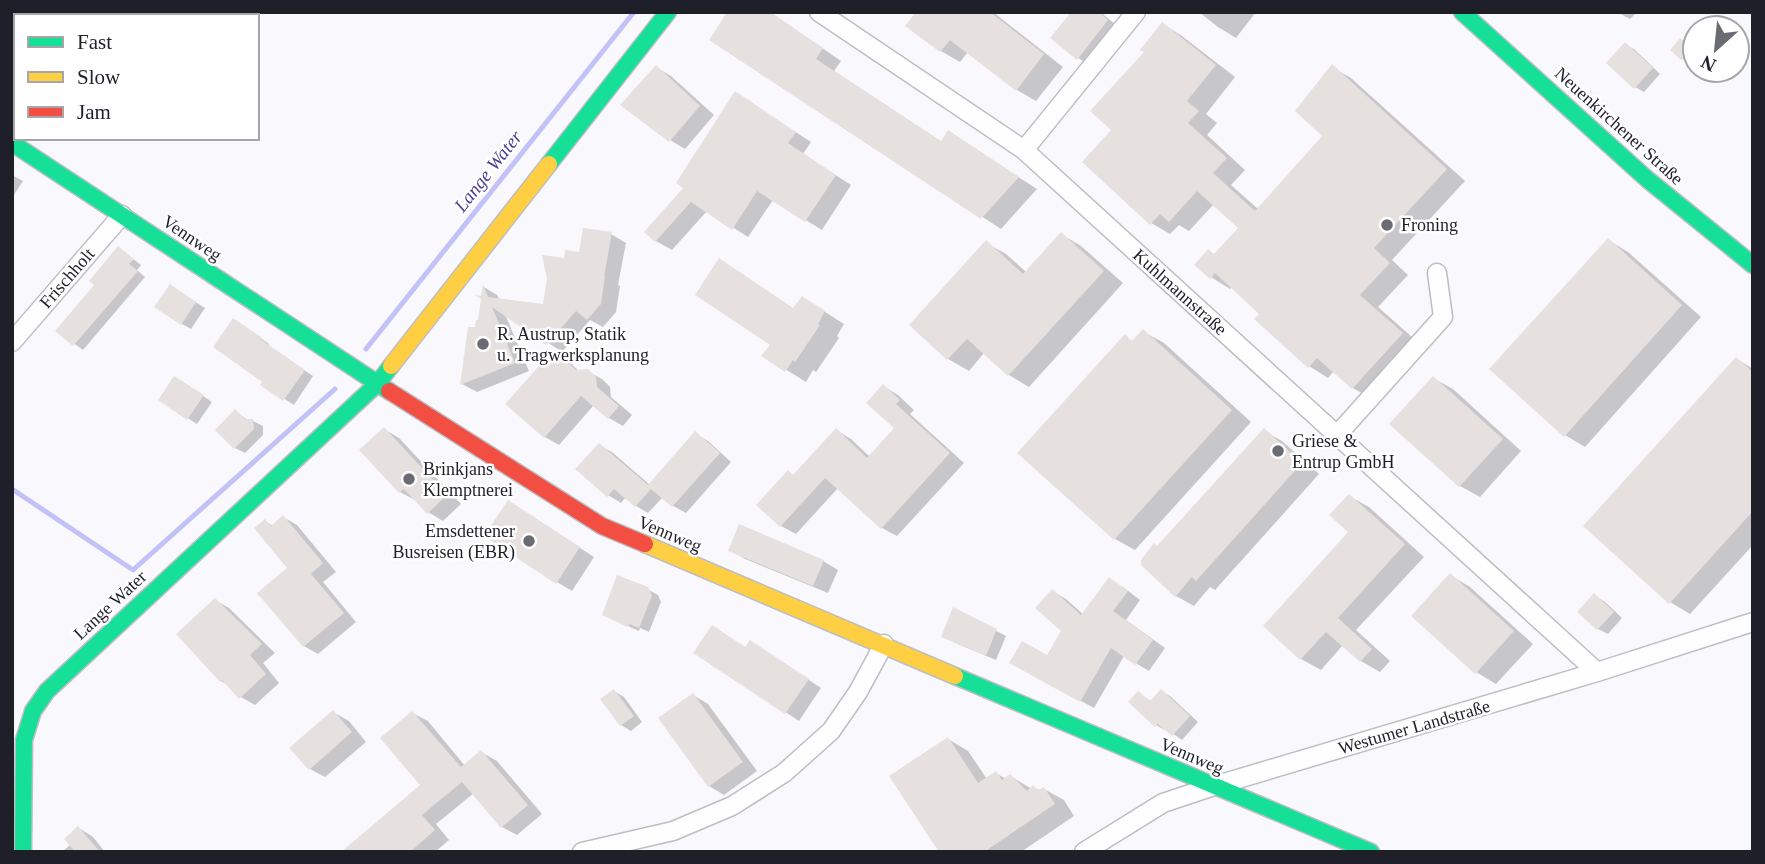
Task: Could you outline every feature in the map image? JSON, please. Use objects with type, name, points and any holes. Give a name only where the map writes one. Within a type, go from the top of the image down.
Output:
[{"type":"street","name":"Lange Water","points":[[23,852],[24,740],[33,711],[47,691],[377,384],[668,12]]},
{"type":"street","name":"Kuhlmannstraße","points":[[819,12],[1024,150],[1597,672]]},
{"type":"street","points":[[1024,150],[1136,12]]},
{"type":"street","name":"Neuenkirchener Straße","points":[[1462,12],[1647,179],[1753,265]]},
{"type":"street","name":"Vennweg","points":[[12,143],[377,384],[602,526],[1371,852]]},
{"type":"street","name":"Frischholt","points":[[12,341],[121,215]]},
{"type":"street","points":[[1337,435],[1443,317],[1437,272]]},
{"type":"street","name":"Westumer Landstraße","points":[[1084,852],[1163,803],[1753,622]]},
{"type":"street","points":[[582,852],[673,831],[732,806],[784,773],[831,730],[858,692],[884,644]]},
{"type":"building","points":[[727,12],[770,12],[823,48],[816,59],[941,141],[948,130],[1019,177],[981,219],[709,40]]},
{"type":"building","points":[[916,12],[990,12],[1044,54],[1016,91],[950,40],[940,52],[905,26]]},
{"type":"building","points":[[1071,12],[1099,12],[1108,20],[1077,60],[1050,38]]},
{"type":"building","points":[[1162,22],[1216,65],[1187,101],[1199,111],[1188,123],[1227,158],[1213,173],[1255,211],[1322,136],[1295,111],[1332,64],[1447,169],[1374,248],[1390,263],[1360,295],[1403,333],[1352,389],[1317,358],[1308,368],[1254,319],[1259,314],[1215,273],[1210,279],[1194,265],[1208,249],[1214,254],[1238,228],[1197,191],[1169,222],[1160,214],[1150,225],[1082,162],[1111,130],[1090,111],[1144,52],[1140,50]]},
{"type":"building","points":[[1680,38],[1681,39],[1681,60],[1670,50]]},
{"type":"building","points":[[1625,42],[1653,68],[1634,89],[1606,63]]},
{"type":"building","points":[[656,65],[700,106],[669,142],[620,105]]},
{"type":"building","points":[[735,91],[796,132],[788,143],[836,175],[805,222],[757,191],[732,230],[691,202],[655,242],[644,232],[683,188],[676,183]]},
{"type":"building","points":[[583,228],[612,232],[601,304],[587,320],[576,311],[546,345],[492,307],[515,363],[460,385],[468,327],[475,327],[478,320],[481,299],[475,295],[481,296],[483,284],[488,297],[543,304],[547,279],[542,255],[564,258],[565,250],[579,252]]},
{"type":"building","points":[[1061,232],[1104,271],[1008,376],[967,339],[947,360],[909,325],[986,240],[1023,274]]},
{"type":"building","points":[[1608,238],[1682,305],[1564,437],[1489,369]]},
{"type":"building","points":[[118,246],[134,259],[129,264],[138,271],[73,346],[55,331],[94,285],[89,281]]},
{"type":"building","points":[[719,258],[793,308],[802,296],[825,311],[818,324],[820,325],[785,372],[761,356],[770,345],[695,295]]},
{"type":"building","points":[[170,284],[196,302],[181,325],[154,307]]},
{"type":"building","points":[[233,318],[305,370],[283,401],[260,385],[262,382],[213,347]]},
{"type":"building","points":[[1143,329],[1232,410],[1114,540],[1017,453],[1125,334],[1132,341]]},
{"type":"building","points":[[553,350],[576,370],[588,369],[596,377],[597,387],[619,406],[608,419],[581,396],[544,438],[505,404]]},
{"type":"building","points":[[1736,357],[1753,372],[1753,511],[1669,604],[1583,526]]},
{"type":"building","points":[[174,376],[204,395],[187,420],[158,400]]},
{"type":"building","points":[[1433,376],[1503,439],[1459,487],[1389,424]]},
{"type":"building","points":[[883,384],[900,400],[896,404],[950,453],[881,529],[825,478],[780,527],[756,505],[788,470],[793,475],[836,428],[867,458],[894,428],[866,403]]},
{"type":"building","points":[[235,409],[245,419],[253,419],[254,429],[234,449],[215,430]]},
{"type":"building","name":"Brinkjans Klemptnerei","points":[[384,427],[447,495],[427,514],[404,489],[399,493],[359,450]]},
{"type":"building","points":[[1264,428],[1302,463],[1196,581],[1192,577],[1175,597],[1141,565],[1141,560],[1154,543],[1157,546]]},
{"type":"building","points":[[695,431],[720,453],[672,507],[651,489],[635,507],[614,489],[607,497],[575,469],[599,443],[648,485]]},
{"type":"building","points":[[1349,494],[1405,544],[1338,618],[1372,649],[1360,662],[1326,632],[1300,660],[1263,626],[1348,532],[1329,515]]},
{"type":"building","points":[[508,500],[580,547],[556,584],[484,536]]},
{"type":"building","points":[[283,515],[323,563],[311,574],[344,613],[303,647],[257,593],[287,568],[254,528],[265,519],[271,526]]},
{"type":"building","points":[[739,524],[824,560],[813,586],[728,551]]},
{"type":"building","points":[[1450,573],[1514,631],[1475,674],[1411,616]]},
{"type":"building","points":[[617,575],[648,587],[652,596],[639,628],[630,624],[628,627],[602,615]]},
{"type":"building","points":[[1109,577],[1128,591],[1113,611],[1153,640],[1135,665],[1111,648],[1080,702],[1009,663],[1022,641],[1047,655],[1061,631],[1035,608],[1052,589],[1081,615]]},
{"type":"building","points":[[1594,593],[1614,612],[1597,630],[1577,612]]},
{"type":"building","points":[[215,598],[262,644],[250,655],[266,674],[239,699],[176,634]]},
{"type":"building","points":[[953,607],[997,629],[986,656],[941,637]]},
{"type":"building","points":[[712,625],[745,647],[750,640],[809,679],[785,714],[693,653]]},
{"type":"building","points":[[614,689],[634,716],[620,726],[600,699]]},
{"type":"building","points":[[1161,689],[1190,716],[1172,736],[1158,724],[1155,727],[1128,702],[1138,691],[1150,701]]},
{"type":"building","points":[[693,693],[743,762],[708,787],[658,718]]},
{"type":"building","points":[[333,710],[352,732],[309,770],[289,748]]},
{"type":"building","points":[[412,711],[461,767],[481,750],[528,805],[501,828],[462,782],[422,815],[435,830],[410,852],[341,852],[420,785],[380,738]]},
{"type":"building","points":[[948,737],[978,783],[996,771],[1002,780],[1010,774],[1027,791],[1033,785],[1038,790],[1044,787],[1055,804],[984,852],[939,852],[889,776]]},
{"type":"building","points":[[78,826],[100,852],[75,852],[64,839]]},
{"type":"waterway","name":"Lange Water","points":[[366,349],[634,12]]},
{"type":"waterway","name":"Lange Water","points":[[12,489],[133,570],[335,389]]},
{"type":"traffic: fast","points":[[549,164],[668,12]]},
{"type":"traffic: fast","points":[[1462,12],[1647,179],[1753,265]]},
{"type":"traffic: fast","points":[[12,143],[389,391]]},
{"type":"traffic: fast","points":[[23,852],[24,740],[33,711],[47,691],[377,384],[391,366]]},
{"type":"traffic: fast","points":[[955,676],[1371,852]]},
{"type":"traffic: slow","points":[[391,366],[549,164]]},
{"type":"traffic: slow","points":[[645,544],[955,676]]},
{"type":"traffic: jam","points":[[389,391],[602,526],[645,544]]},
{"type":"place","name":"Froning","points":[[1387,225]]},
{"type":"place","name":"R. Austrup, Statik u. Tragwerksplanung","points":[[483,344]]},
{"type":"place","name":"Griese & Entrup GmbH","points":[[1278,451]]},
{"type":"place","name":"Brinkjans Klemptnerei","points":[[409,479]]},
{"type":"place","name":"Emsdettener Busreisen (EBR)","points":[[529,541]]}]
